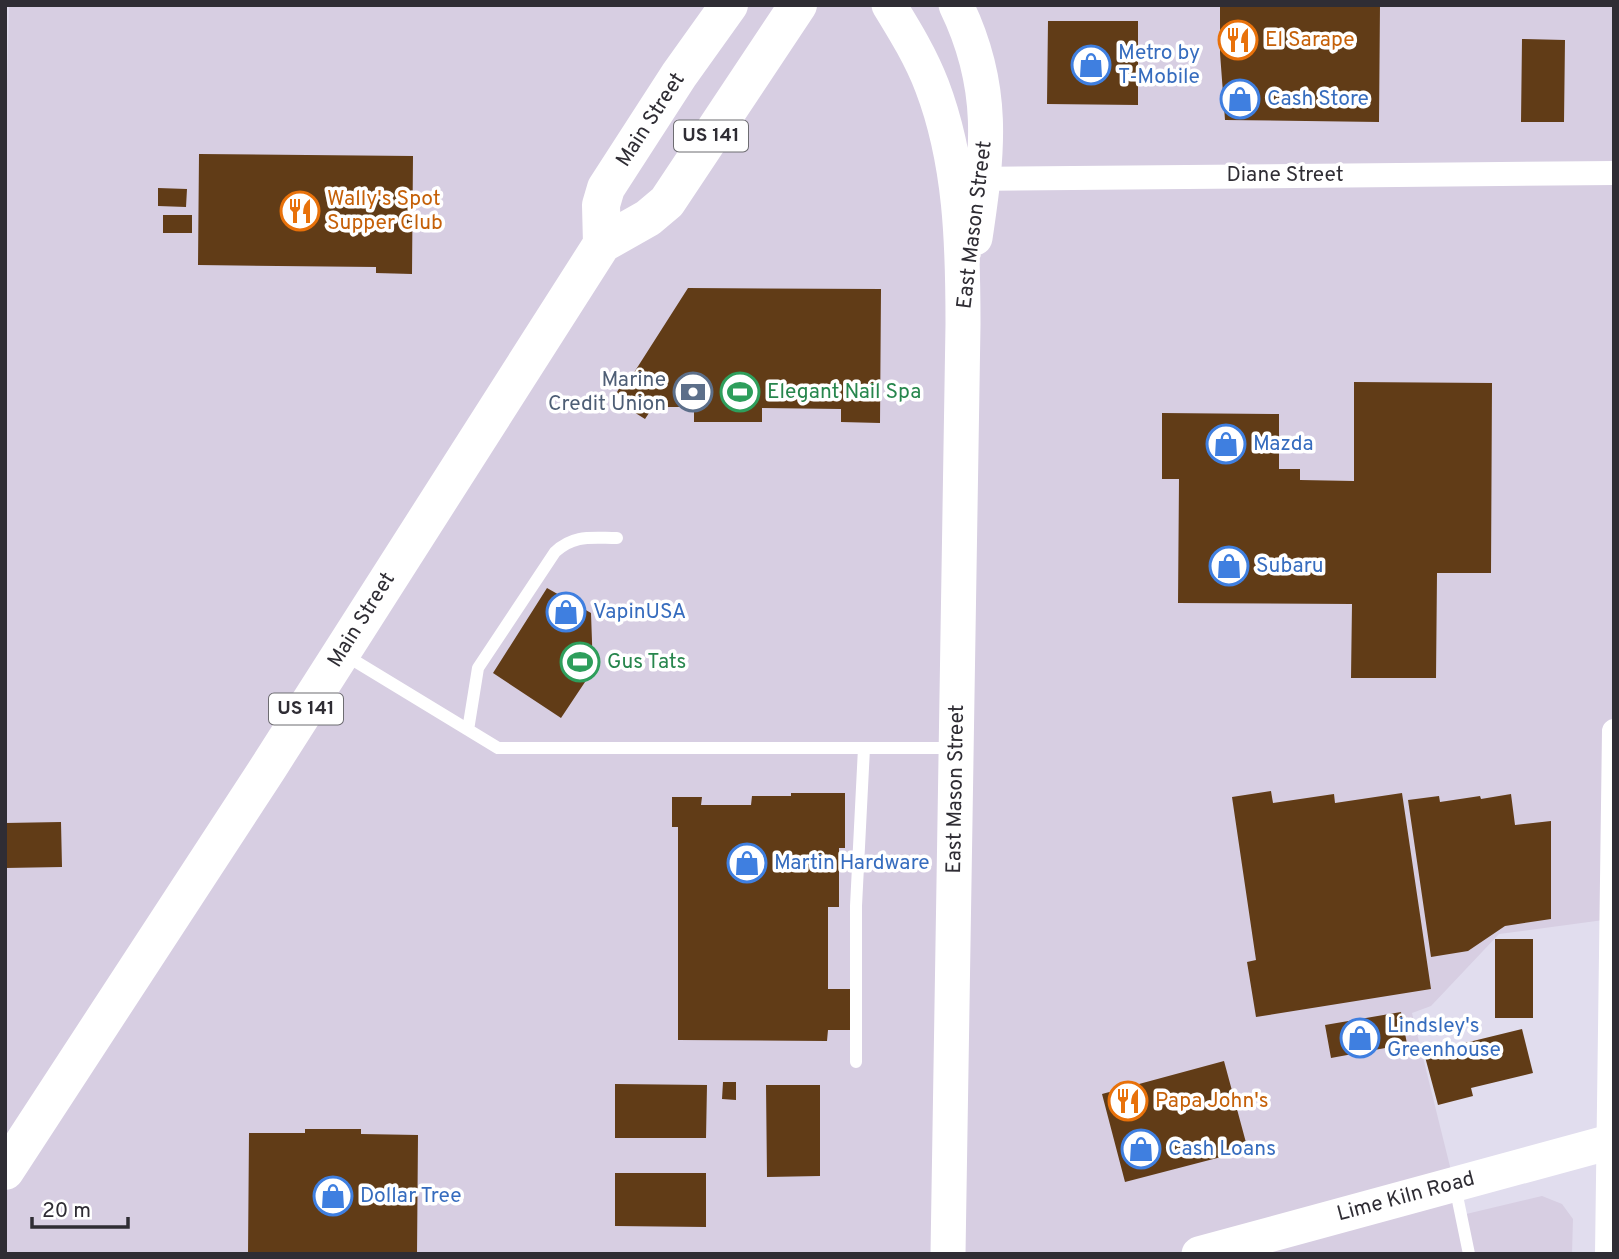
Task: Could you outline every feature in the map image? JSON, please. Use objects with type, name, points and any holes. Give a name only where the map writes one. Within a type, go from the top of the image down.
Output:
[{"type":"main road","name":"Main Street","points":[[602,244],[601,205],[606,188],[679,75],[729,5]]},
{"type":"main road","name":"Main Street","points":[[5,1171],[342,653],[602,244],[648,218],[667,202],[798,5]]},
{"type":"main road","name":"East Mason Street","points":[[889,5],[917,53],[970,179]]},
{"type":"main road","name":"East Mason Street","points":[[948,1254],[963,324],[970,179],[987,131],[984,91],[977,56],[956,5]]},
{"type":"main road","name":"Lime Kiln Road","points":[[1199,1254],[1611,1142]]},
{"type":"street","name":"Diane Street","points":[[970,179],[1614,173]]},
{"type":"street","points":[[1608,1254],[1614,731]]},
{"type":"lane","points":[[468,730],[478,668],[555,552],[564,543],[575,538],[617,538]]},
{"type":"lane","points":[[342,653],[498,748],[956,748]]},
{"type":"lane","points":[[856,1062],[856,906],[864,748]]},
{"type":"lane","points":[[1455,1185],[1469,1254]]},
{"type":"shaded area","points":[[9,5],[1614,5],[1614,1141],[1611,919],[1499,934],[1431,1006],[1412,1013],[1462,1215],[1542,1196],[1562,1204],[1573,1219],[1572,1254],[5,1254],[5,170]]},
{"type":"building","points":[[1220,5],[1380,5],[1379,122],[1225,120]]},
{"type":"building","points":[[1048,21],[1138,21],[1138,105],[1047,104]]},
{"type":"building","points":[[1522,39],[1565,40],[1564,122],[1521,122]]},
{"type":"building","points":[[199,154],[413,156],[412,274],[376,273],[376,267],[198,265]]},
{"type":"building","points":[[158,188],[187,189],[186,207],[158,206]]},
{"type":"building","points":[[163,215],[192,215],[192,233],[163,233]]},
{"type":"building","points":[[688,288],[881,289],[880,423],[841,422],[841,409],[762,408],[762,422],[694,422],[694,407],[653,407],[645,419],[613,399],[624,380],[628,382]]},
{"type":"building","points":[[1354,382],[1492,383],[1491,573],[1437,573],[1436,678],[1351,678],[1352,604],[1178,603],[1179,479],[1162,479],[1162,413],[1279,414],[1279,469],[1300,469],[1300,480],[1354,481]]},
{"type":"building","points":[[547,588],[591,613],[593,670],[561,718],[493,673]]},
{"type":"building","points":[[1271,791],[1273,803],[1334,794],[1335,803],[1402,793],[1431,989],[1256,1017],[1247,962],[1256,960],[1232,797]]},
{"type":"building","points":[[791,793],[845,793],[845,848],[839,848],[839,907],[828,907],[828,989],[854,989],[854,1030],[828,1030],[827,1041],[678,1040],[678,827],[672,827],[672,797],[702,797],[701,805],[751,805],[752,796],[791,796]]},
{"type":"building","points":[[1511,794],[1515,825],[1551,821],[1551,919],[1505,926],[1468,951],[1431,957],[1408,800],[1439,796],[1440,802]]},
{"type":"building","points":[[61,822],[62,867],[5,868],[5,823]]},
{"type":"building","points":[[1495,939],[1533,939],[1533,1018],[1495,1018]]},
{"type":"building","points":[[1401,1012],[1407,1044],[1331,1058],[1325,1025]]},
{"type":"building","points":[[1522,1029],[1533,1073],[1471,1088],[1473,1096],[1438,1105],[1424,1053]]},
{"type":"building","points":[[1224,1061],[1248,1150],[1125,1182],[1102,1094]]},
{"type":"building","points":[[723,1082],[736,1082],[736,1100],[722,1099]]},
{"type":"building","points":[[615,1084],[707,1085],[706,1138],[615,1138]]},
{"type":"building","points":[[766,1085],[820,1085],[820,1176],[767,1177]]},
{"type":"building","points":[[305,1129],[361,1129],[361,1134],[418,1135],[417,1254],[248,1254],[249,1133],[305,1133]]},
{"type":"building","points":[[615,1173],[706,1173],[706,1227],[615,1226]]},
{"type":"place","name":"El Sarape","points":[[1238,40]]},
{"type":"place","name":"Metro by T-Mobile","points":[[1091,65]]},
{"type":"place","name":"Cash Store","points":[[1240,99]]},
{"type":"place","name":"Wally's Spot Supper Club","points":[[300,211]]},
{"type":"place","name":"Marine Credit Union","points":[[693,392]]},
{"type":"place","name":"Elegant Nail Spa","points":[[740,392]]},
{"type":"place","name":"Mazda","points":[[1226,444]]},
{"type":"place","name":"Subaru","points":[[1229,566]]},
{"type":"place","name":"VapinUSA","points":[[566,612]]},
{"type":"place","name":"Gus Tats","points":[[580,662]]},
{"type":"place","name":"Martin Hardware","points":[[747,863]]},
{"type":"place","name":"Lindsley's Greenhouse","points":[[1360,1038]]},
{"type":"place","name":"Papa John's","points":[[1128,1101]]},
{"type":"place","name":"Cash Loans","points":[[1141,1149]]},
{"type":"place","name":"Dollar Tree","points":[[333,1196]]}]
